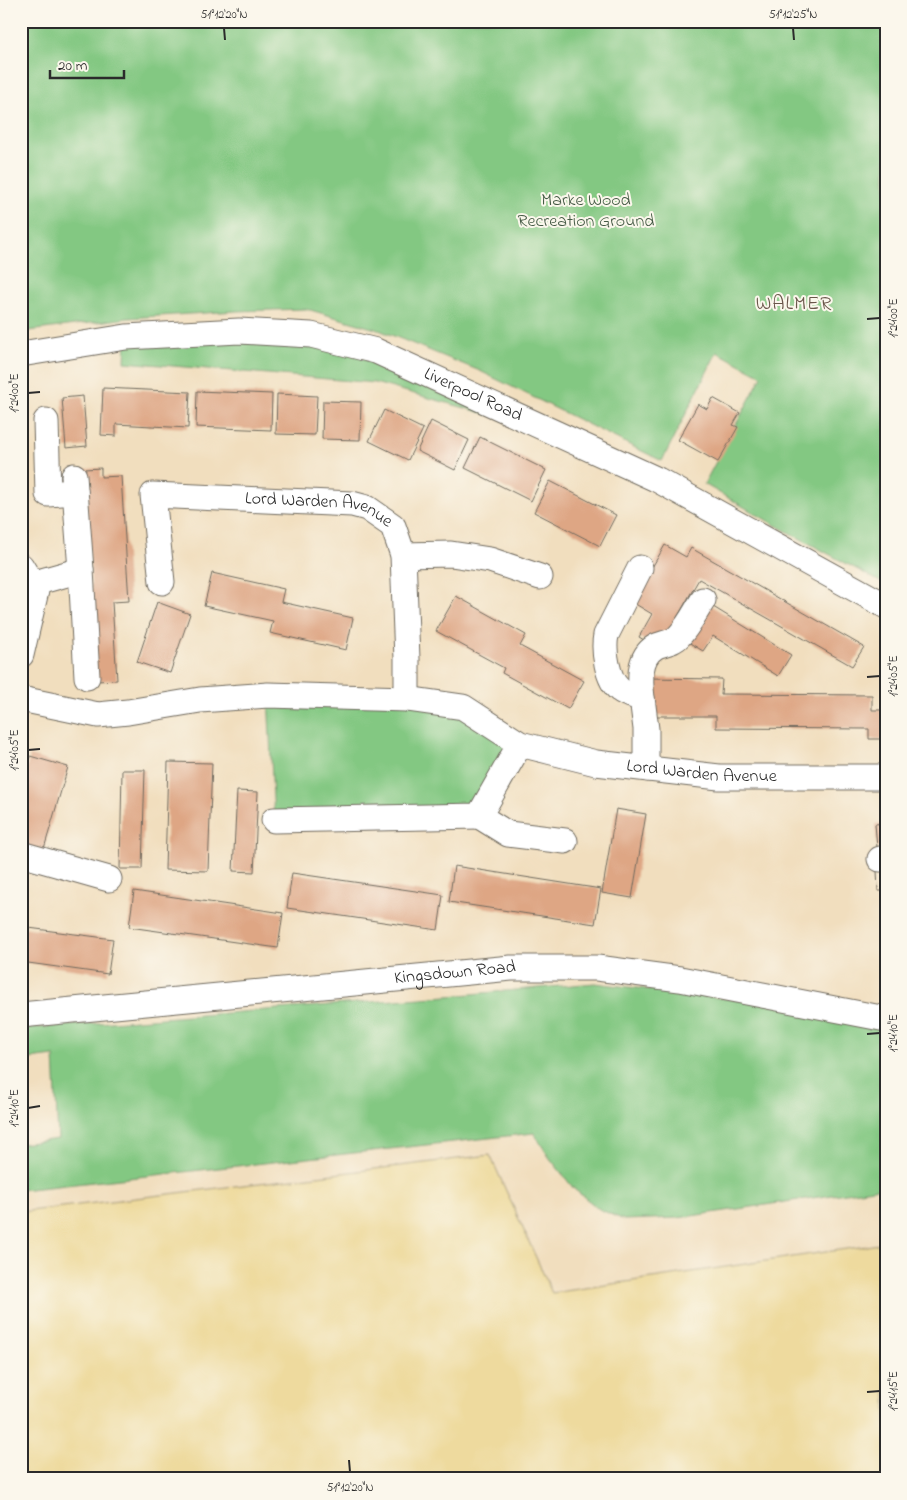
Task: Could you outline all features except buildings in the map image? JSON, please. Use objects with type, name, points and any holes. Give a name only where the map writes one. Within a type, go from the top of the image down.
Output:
[{"type":"street","name":"Liverpool Road","points":[[21,354],[126,337],[239,331],[311,335],[376,351],[658,480],[886,606]]},
{"type":"street","points":[[46,421],[48,494],[74,484],[87,677]]},
{"type":"street","name":"Lord Warden Avenue","points":[[162,582],[153,495],[352,504],[367,508],[393,526],[403,555],[407,699]]},
{"type":"street","points":[[403,555],[452,554],[490,560],[540,577]]},
{"type":"street","points":[[640,568],[606,635],[604,645],[608,668],[618,689],[627,695],[642,698]]},
{"type":"street","points":[[21,655],[36,591],[26,575],[81,570]]},
{"type":"street","points":[[648,769],[646,762],[646,729],[640,678],[643,663],[647,654],[654,647],[679,637],[703,600]]},
{"type":"street","name":"Lord Warden Avenue","points":[[21,699],[98,715],[200,700],[268,695],[407,699],[463,707],[520,744],[596,764],[719,777],[886,777]]},
{"type":"street","points":[[479,816],[520,744]]},
{"type":"street","points":[[274,820],[479,816],[508,834],[566,841]]},
{"type":"street","points":[[21,854],[110,879]]},
{"type":"street","name":"Kingsdown Road","points":[[21,1015],[511,968],[598,968],[680,979],[886,1019]]},
{"type":"green space","name":"Marke Wood Recreation Ground","points":[[21,21],[886,21],[886,585],[704,484],[762,376],[717,352],[662,461],[480,371],[379,330],[307,309],[236,311],[128,318],[21,332]]},
{"type":"green space","points":[[311,335],[501,418],[375,383],[125,362],[126,337]]},
{"type":"green space","points":[[268,695],[436,703],[520,744],[479,816],[274,820]]},
{"type":"green space","points":[[595,983],[886,1018],[886,1187],[678,1218],[624,1220],[599,1209],[574,1189],[549,1157],[534,1133],[21,1190],[21,1144],[58,1139],[54,1056],[21,1060],[21,1029]]},
{"type":"sand","points":[[490,1155],[552,1293],[886,1243],[886,1479],[21,1479],[21,1212]]},
{"type":"district","name":"WALMER","points":[[794,304]]}]
